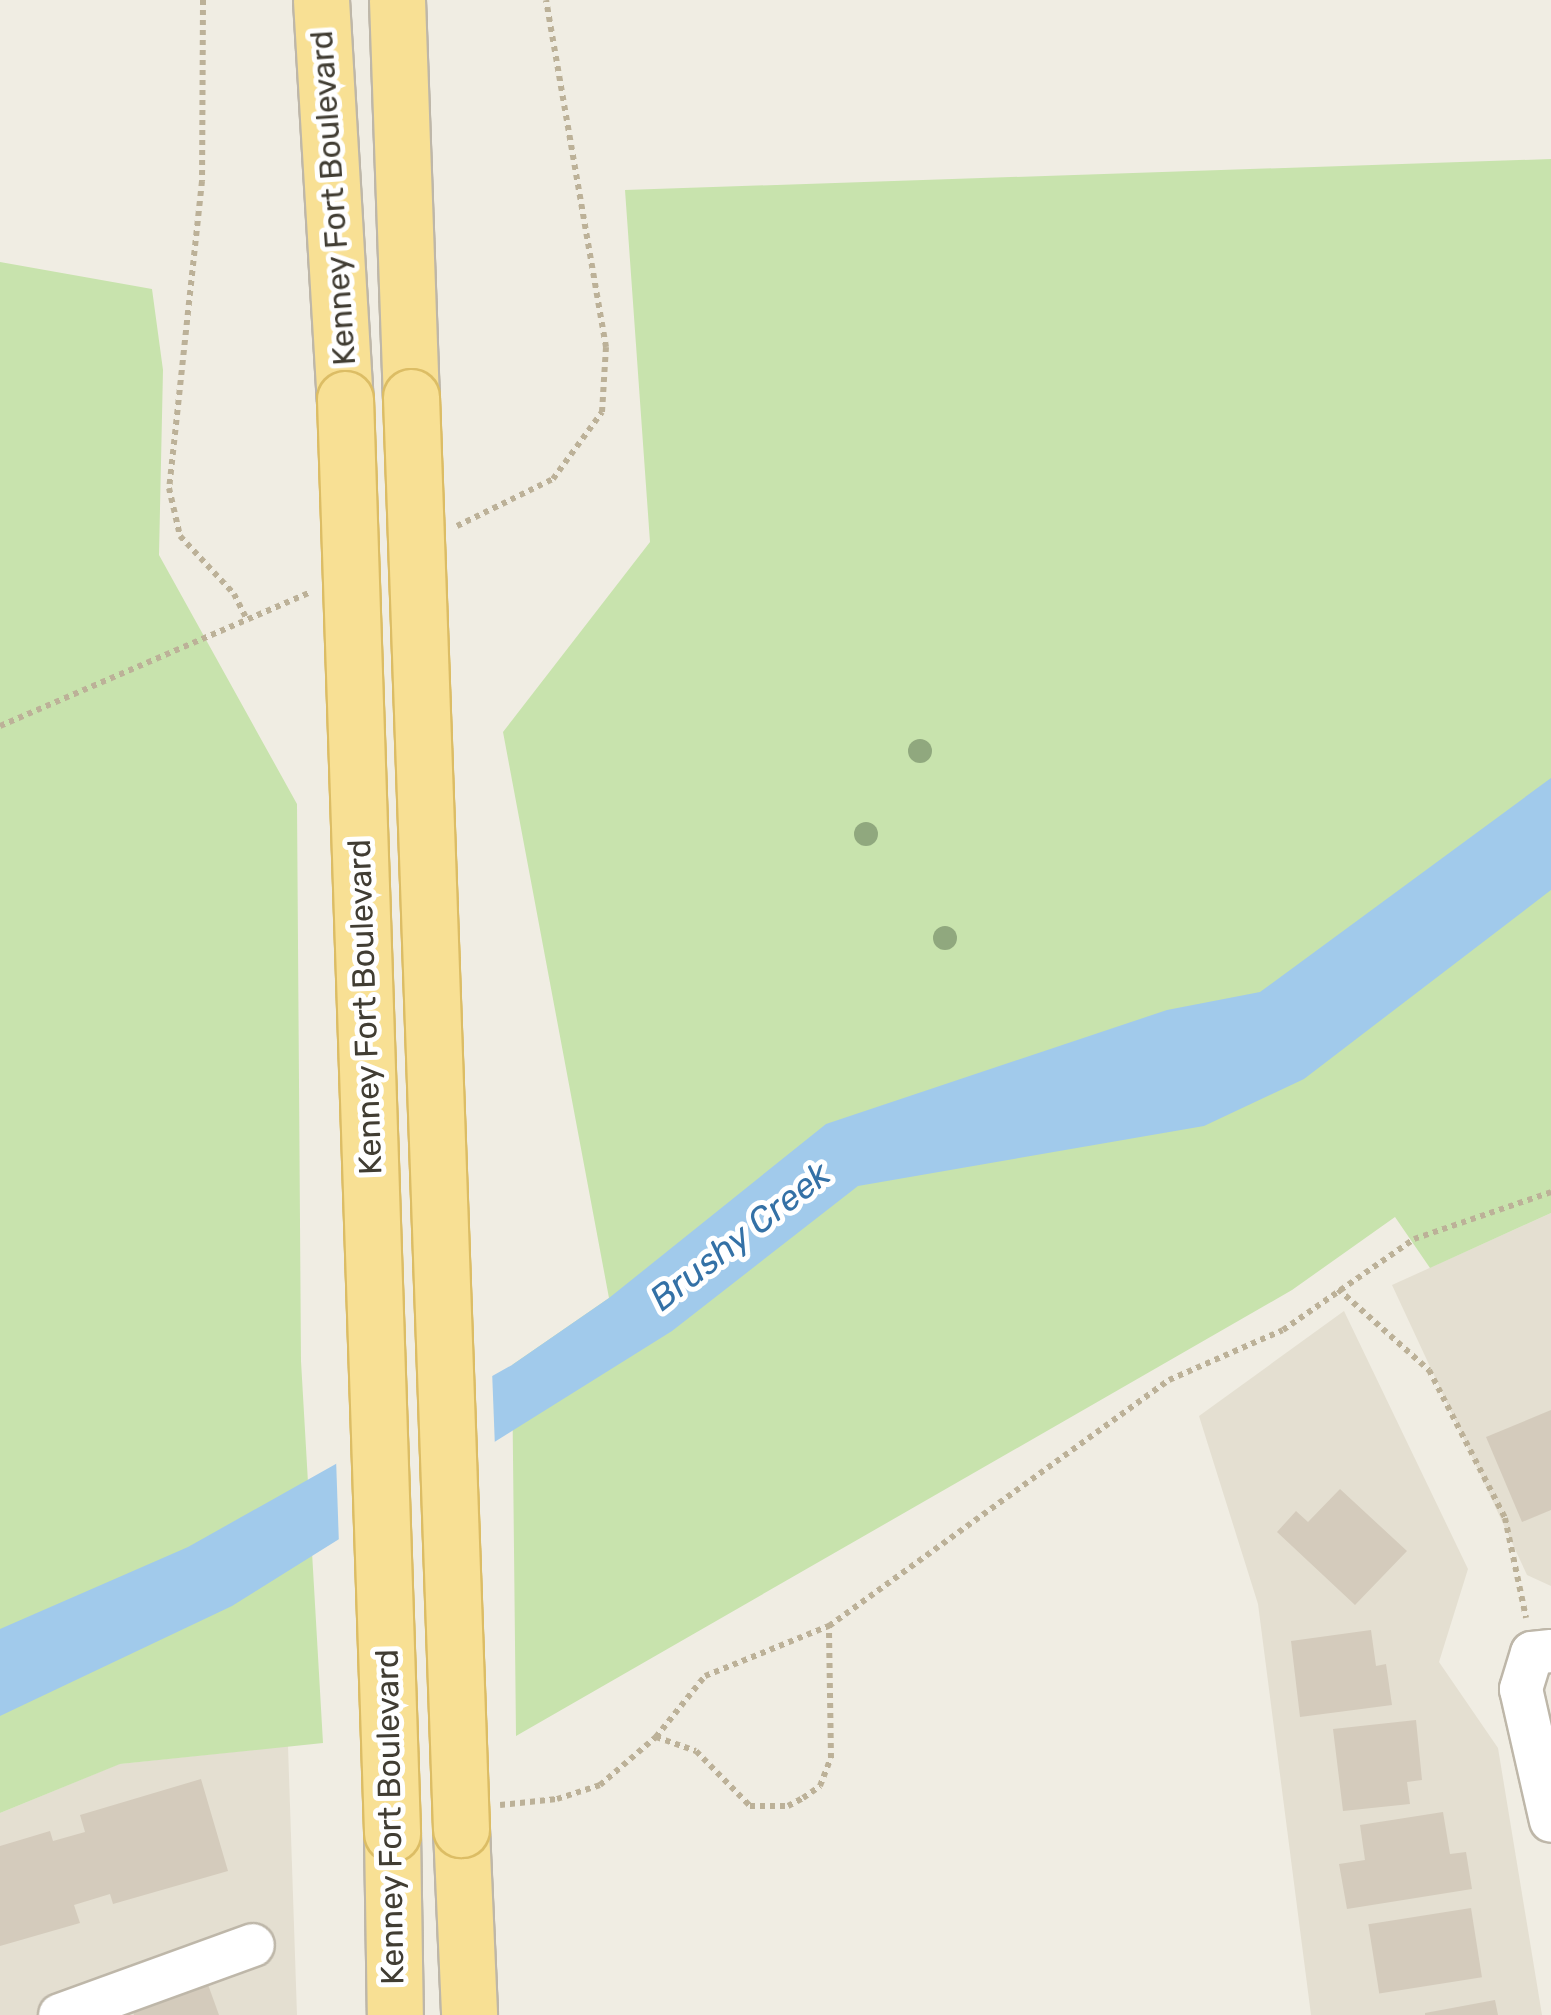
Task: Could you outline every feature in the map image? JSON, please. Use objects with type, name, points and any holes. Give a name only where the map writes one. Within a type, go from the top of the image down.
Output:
[{"type":"main road","name":"Kenney Fort Boulevard","points":[[321,0],[345,399],[395,2015]]},
{"type":"main road","name":"Kenney Fort Boulevard","points":[[397,0],[411,397],[480,1817],[469,2015]]},
{"type":"street","points":[[1541,1652],[1521,1688],[1551,1820]]},
{"type":"street","points":[[60,2015],[254,1945]]},
{"type":"path","points":[[203,0],[202,181],[169,488],[180,536],[234,594],[248,620]]},
{"type":"path","points":[[480,1817],[600,1785],[656,1738],[705,1676],[829,1626],[1192,1366],[1283,1330],[1414,1239],[1551,1192]]},
{"type":"path","points":[[1338,1289],[1430,1370],[1505,1518],[1541,1652]]},
{"type":"path","points":[[656,1738],[696,1751],[750,1806],[788,1806],[803,1798],[820,1786],[831,1758],[829,1626]]},
{"type":"shaded area","points":[[1551,1213],[1551,1586],[1527,1575],[1392,1285]]},
{"type":"shaded area","points":[[1344,1311],[1468,1569],[1439,1662],[1498,1748],[1542,2015],[1311,2015],[1258,1604],[1199,1416]]},
{"type":"shaded area","points":[[288,1746],[297,2015],[0,2015],[0,1813],[119,1764]]},
{"type":"green space","points":[[1551,159],[1551,1213],[1430,1268],[1395,1217],[1292,1290],[516,1736],[512,1365],[609,1298],[503,732],[650,542],[625,190]]},
{"type":"green space","points":[[0,262],[152,289],[163,370],[159,555],[297,804],[301,1361],[323,1743],[120,1764],[0,1813]]},
{"type":"water","name":"Brushy Creek","points":[[1551,778],[1551,890],[1304,1079],[1204,1126],[858,1186],[672,1331],[232,1606],[0,1716],[0,1629],[188,1547],[512,1365],[609,1298],[826,1124],[1167,1010],[1260,992]]},
{"type":"pier","points":[[492,1370],[495,1448],[339,1545],[336,1458]]},
{"type":"building","points":[[1551,1410],[1551,1510],[1522,1522],[1486,1437]]},
{"type":"building","points":[[1340,1489],[1407,1551],[1355,1605],[1277,1532],[1296,1511],[1308,1522]]},
{"type":"building","points":[[1371,1630],[1376,1666],[1386,1664],[1392,1705],[1300,1717],[1291,1641]]},
{"type":"building","points":[[1416,1720],[1422,1780],[1407,1782],[1410,1804],[1343,1811],[1333,1729]]},
{"type":"building","points":[[201,1779],[228,1871],[113,1904],[110,1894],[74,1905],[80,1923],[0,1946],[0,1846],[50,1831],[53,1841],[85,1832],[80,1815]]},
{"type":"building","points":[[1443,1812],[1450,1854],[1466,1852],[1472,1889],[1347,1909],[1339,1864],[1365,1860],[1360,1825]]},
{"type":"building","points":[[1471,1908],[1482,1977],[1379,1993],[1368,1924]]},
{"type":"building","points":[[206,1979],[219,2015],[134,2015],[131,2006]]},
{"type":"building","points":[[1495,2000],[1498,2015],[1425,2015],[1425,2013]]}]
